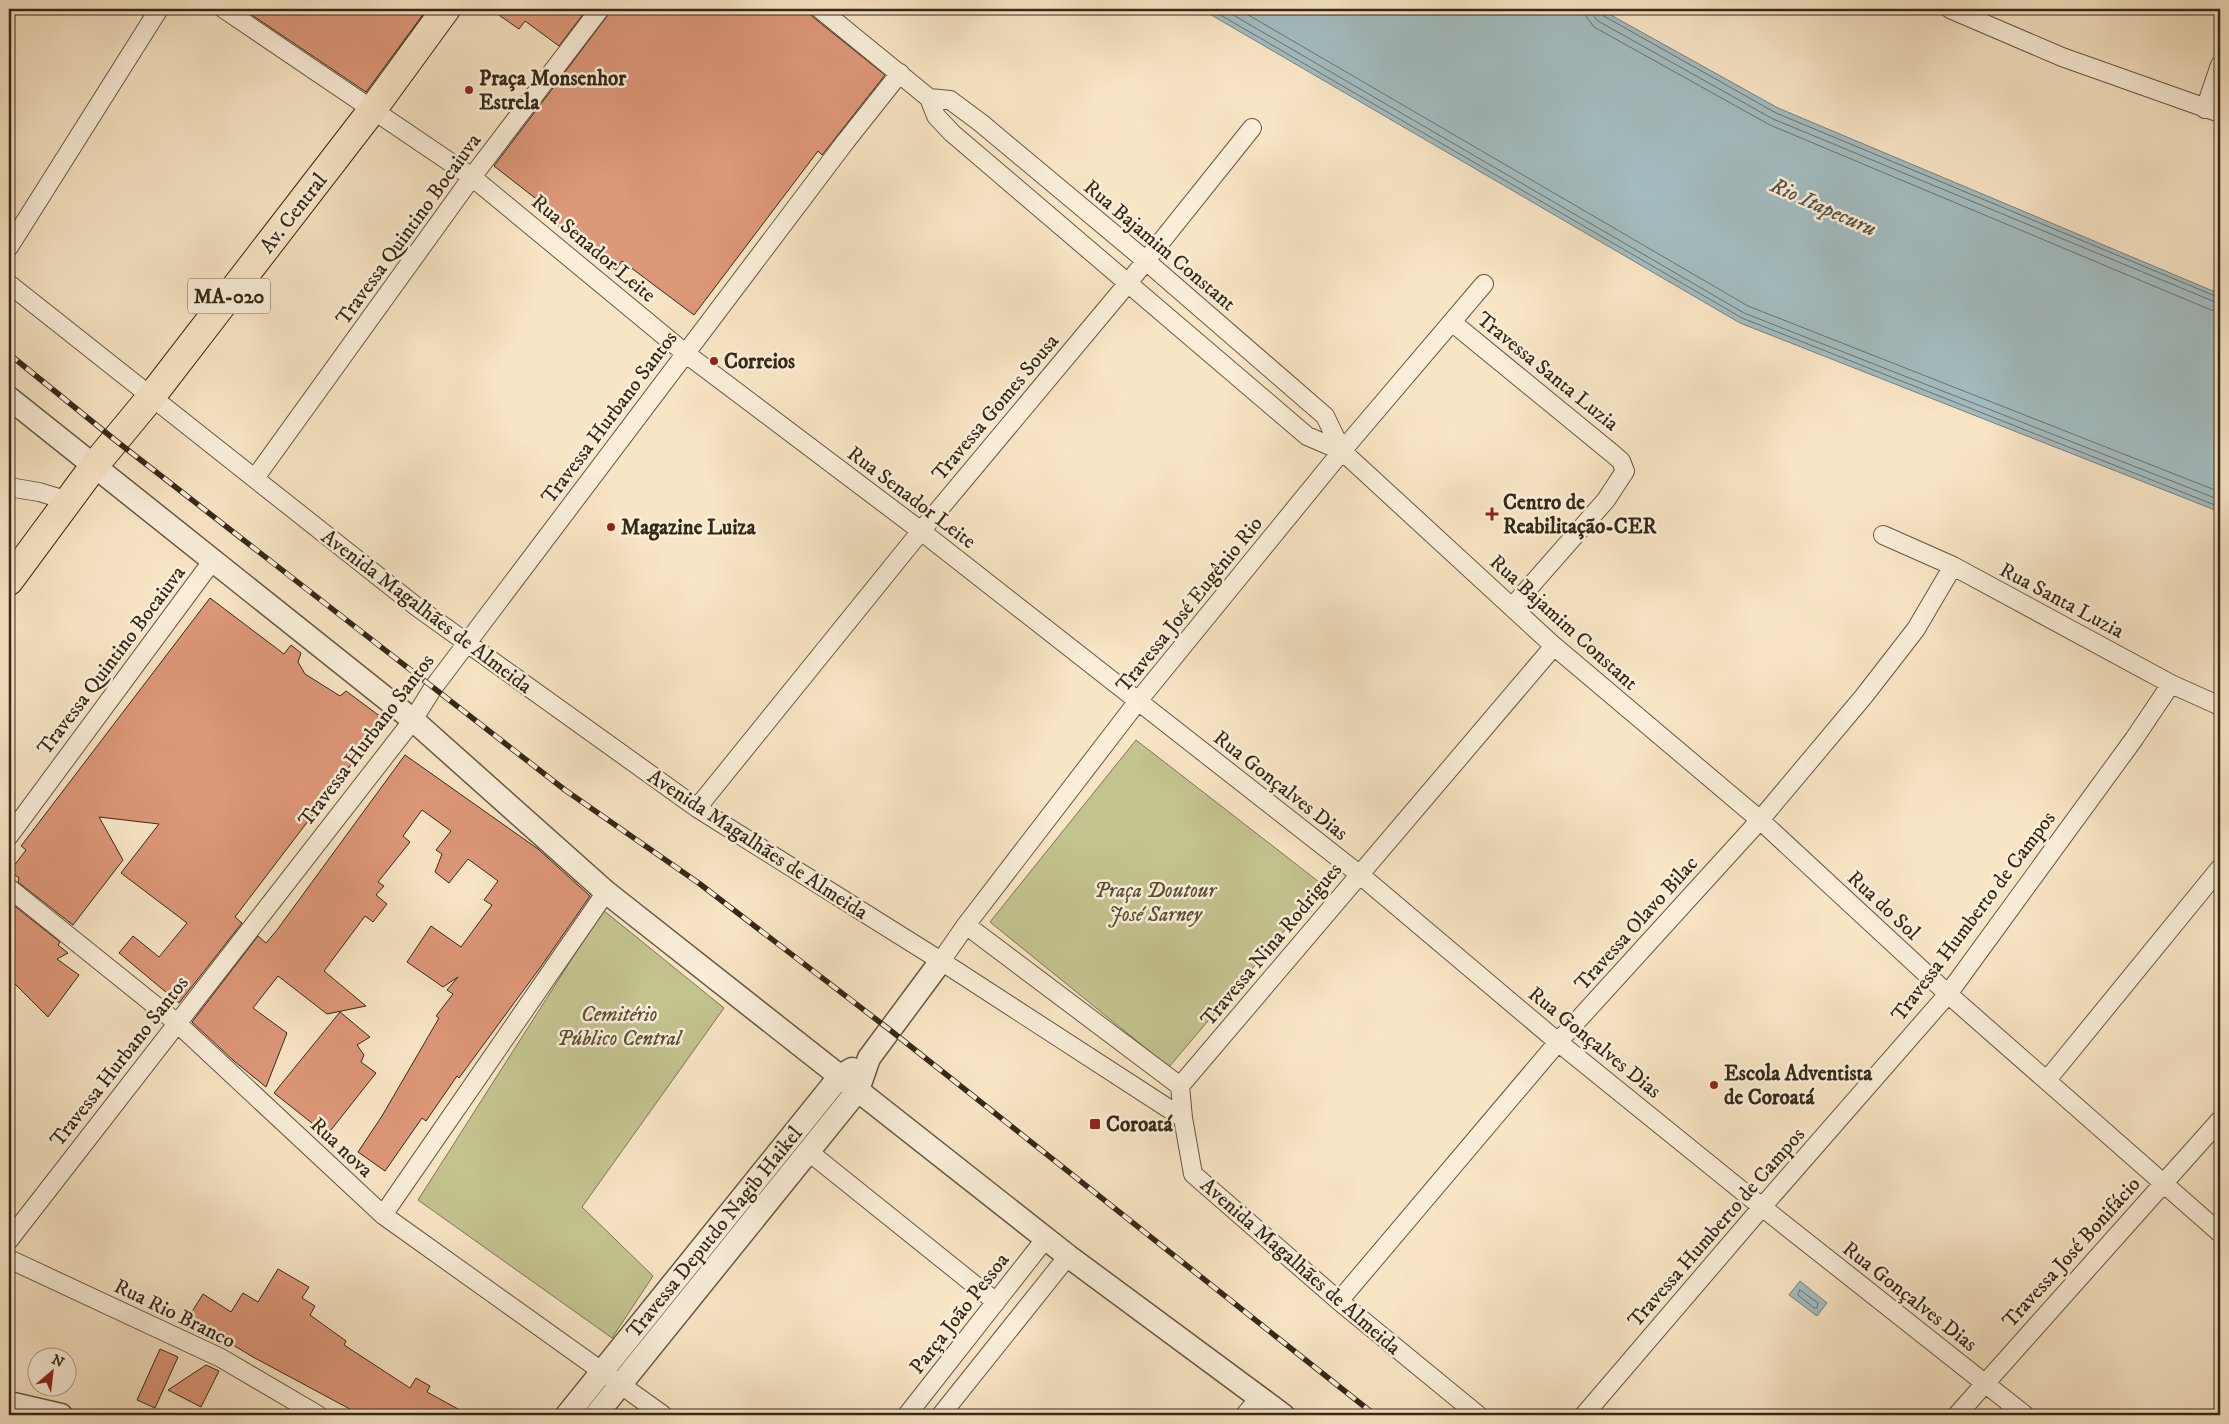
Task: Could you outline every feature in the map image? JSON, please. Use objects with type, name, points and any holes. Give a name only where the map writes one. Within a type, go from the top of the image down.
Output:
[{"type":"main road","name":"Av. Central","points":[[9,581],[94,466],[151,397],[373,109],[446,9]]},
{"type":"street","points":[[9,247],[159,9]]},
{"type":"street","name":"Rua Senador Leite","points":[[224,9],[472,177],[685,353],[921,530],[1138,701]]},
{"type":"street","name":"Travessa Quintino Bocaiuva","points":[[255,478],[472,177],[600,9]]},
{"type":"street","name":"Rua Bajamim Constant","points":[[820,9],[928,98],[936,116],[952,134],[1307,436],[1342,451],[1554,646],[1760,820]]},
{"type":"street","points":[[1950,9],[2062,57],[2213,111],[2220,65]]},
{"type":"street","name":"Travessa Hurbano Santos","points":[[9,1240],[413,720],[432,688],[846,141],[900,74]]},
{"type":"street","name":"Rua Bajamim Constant","points":[[928,98],[950,100],[965,111],[1145,260],[1325,416],[1342,451]]},
{"type":"street","name":"Travessa Gomes Sousa","points":[[697,808],[921,530],[1128,283],[1252,128]]},
{"type":"street","name":"Avenida Magalhães de Almeida","points":[[9,284],[417,607],[697,808],[941,961],[1184,1118],[1193,1174],[1339,1301],[1478,1415]]},
{"type":"street","name":"Travessa José Eugênio Rio","points":[[941,961],[966,925],[1138,701],[1342,451],[1454,323],[1484,284]]},
{"type":"street","name":"Travessa Santa Luzia","points":[[1454,323],[1613,454],[1626,471],[1621,481],[1606,500],[1512,607]]},
{"type":"street","points":[[9,398],[413,720],[606,892],[1068,1256],[1283,1415]]},
{"type":"street","points":[[9,487],[39,492],[69,501]]},
{"type":"street","name":"Rua Santa Luzia","points":[[1883,535],[1952,566],[2171,684],[2220,706]]},
{"type":"street","name":"Travessa Quintino Bocaiuva","points":[[9,836],[213,560]]},
{"type":"street","name":"Travessa Olavo Bilac","points":[[1339,1301],[1558,1042],[1760,820],[1898,654],[1916,629],[1952,566]]},
{"type":"street","name":"Travessa Nina Rodrigues","points":[[1180,1086],[1554,646]]},
{"type":"street","name":"Travessa Humberto de Campos","points":[[1584,1415],[1948,994],[2134,739],[2171,684]]},
{"type":"street","name":"Rua Gonçalves Dias","points":[[1138,701],[1359,874],[1558,1042],[1762,1207],[2025,1415]]},
{"type":"street","name":"Rua do Sol","points":[[1760,820],[1948,994],[2220,1233]]},
{"type":"street","points":[[2047,1080],[2220,868]]},
{"type":"street","name":"Rua nova","points":[[9,888],[177,1023],[383,1216],[664,1415]]},
{"type":"street","points":[[383,1216],[606,892]]},
{"type":"street","points":[[966,925],[1180,1086],[1184,1118]]},
{"type":"street","name":"Travessa Deputdo Nagib Haikel","points":[[596,1415],[858,1090],[869,1058],[941,961]]},
{"type":"street","name":"Travessa Deputdo Nagib Haikel","points":[[567,1415],[840,1076],[869,1058]]},
{"type":"street","name":"Travessa José Bonifácio","points":[[1957,1415],[2220,1120]]},
{"type":"street","points":[[809,1152],[996,1302]]},
{"type":"street","name":"Parça João Pessoa","points":[[907,1415],[1046,1238]]},
{"type":"street","points":[[941,1415],[1068,1256]]},
{"type":"street","name":"Rua Rio Branco","points":[[9,1259],[222,1358],[318,1415]]},
{"type":"street","points":[[1245,1415],[1260,1397]]},
{"type":"street","points":[[9,1403],[61,1415]]},
{"type":"green space","name":"Praça Doutour José Sarney","points":[[1136,740],[1323,885],[1169,1067],[990,922]]},
{"type":"green space","name":"Cemitério Público Central","points":[[603,910],[724,1008],[582,1207],[653,1276],[612,1338],[418,1200]]},
{"type":"water","name":"Rio Itapecuru","points":[[1201,9],[1600,9],[1778,108],[2220,294],[2220,512],[1740,323]]},
{"type":"water","points":[[1800,1281],[1827,1303],[1817,1316],[1789,1295]]},
{"type":"building","points":[[243,9],[427,9],[366,92]]},
{"type":"building","points":[[490,9],[587,9],[559,46],[525,21],[519,29]]},
{"type":"building","points":[[610,9],[806,9],[813,17],[885,75],[822,155],[818,151],[694,315],[622,261],[616,270],[554,223],[553,212],[494,166],[608,15]]},
{"type":"building","points":[[210,598],[284,654],[291,645],[301,653],[298,662],[305,674],[340,696],[346,691],[385,720],[235,917],[242,923],[179,1003],[119,953],[133,936],[159,957],[187,923],[121,873],[159,824],[99,817],[123,860],[73,925],[18,882],[19,878],[10,871],[26,850],[21,846]]},
{"type":"building","points":[[405,755],[538,849],[590,896],[459,1078],[457,1076],[426,1121],[422,1118],[385,1171],[358,1152],[382,1116],[439,1018],[436,1016],[453,994],[447,990],[458,977],[443,987],[407,962],[431,926],[461,947],[492,905],[484,900],[498,881],[468,859],[449,883],[435,872],[442,854],[436,850],[451,831],[422,810],[403,836],[410,842],[378,882],[384,886],[376,895],[387,904],[373,922],[365,916],[324,971],[366,1006],[327,1014],[278,976],[253,1008],[287,1033],[266,1087],[234,1061],[192,1022],[258,936],[266,943],[277,930]]},
{"type":"building","points":[[12,904],[60,942],[58,945],[68,953],[57,959],[79,975],[48,1017],[9,978],[12,968],[9,966],[9,916]]},
{"type":"building","points":[[340,1012],[370,1037],[357,1045],[364,1055],[361,1062],[376,1073],[327,1135],[274,1093]]},
{"type":"building","points":[[278,1269],[309,1287],[302,1298],[315,1306],[310,1315],[346,1341],[344,1345],[410,1388],[416,1378],[430,1386],[427,1392],[469,1415],[361,1415],[253,1357],[188,1318],[203,1294],[231,1312],[243,1293],[258,1302]]},
{"type":"building","points":[[160,1349],[178,1357],[155,1408],[137,1400]]},
{"type":"building","points":[[206,1365],[219,1371],[201,1407],[168,1390]]},
{"type":"railway","points":[[9,354],[115,440],[565,790],[700,884],[890,1030],[1375,1415]]},
{"type":"place","name":"Praça Monsenhor Estrela","points":[[469,90]]},
{"type":"place","name":"Correios","points":[[714,361]]},
{"type":"place","name":"Centro de Reabilitação-CER","points":[[1492,514]]},
{"type":"place","name":"Magazine Luiza","points":[[611,527]]},
{"type":"place","name":"Escola Adventista de Coroatá","points":[[1714,1085]]},
{"type":"place","name":"Coroatá","points":[[1095,1124]]}]
